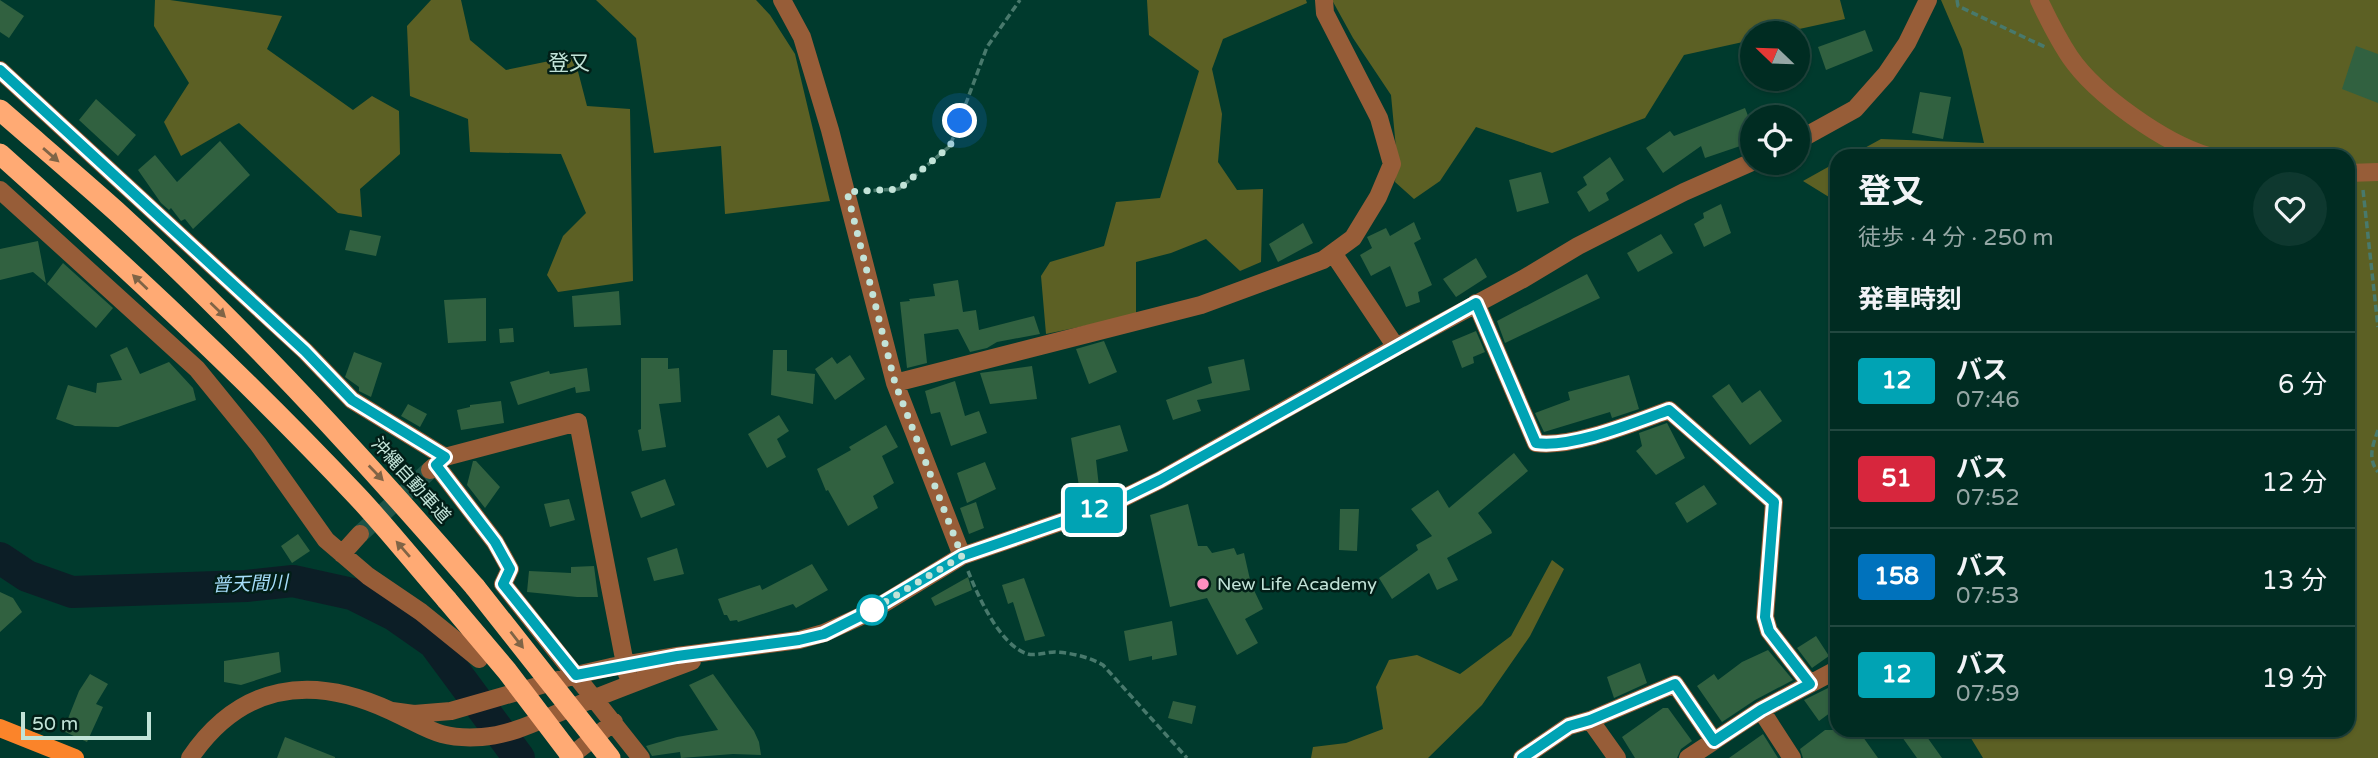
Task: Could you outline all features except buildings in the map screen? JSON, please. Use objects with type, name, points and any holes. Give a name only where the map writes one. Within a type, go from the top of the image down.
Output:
[{"type":"highway","name":"沖縄自動車道","points":[[0,110],[117,212],[253,345],[384,482],[475,587],[610,758]]},
{"type":"highway","points":[[0,154],[98,242],[254,390],[359,498],[507,671],[571,758]]},
{"type":"main road","points":[[0,728],[75,758]]},
{"type":"street","points":[[782,0],[802,37],[847,192],[895,383],[962,556]]},
{"type":"street","points":[[895,383],[1201,305],[1323,260],[1353,238],[1378,197],[1392,164],[1380,118],[1325,13],[1324,0]]},
{"type":"street","points":[[1810,134],[1855,109],[1886,74],[1907,43],[1928,0]]},
{"type":"street","points":[[2039,0],[2071,59],[2092,82],[2156,132],[2188,149]]},
{"type":"street","points":[[0,70],[305,351],[352,400],[437,464],[495,542],[510,569],[503,584],[641,758]]},
{"type":"street","points":[[392,712],[414,714],[451,711],[576,675],[625,664],[799,640],[824,634],[868,612],[962,556],[1107,506],[1160,480],[1578,246],[1684,192],[1740,167]]},
{"type":"street","points":[[2355,179],[2378,172]]},
{"type":"street","points":[[0,190],[197,369],[258,444],[326,540],[368,576],[422,612],[479,659]]},
{"type":"street","points":[[1333,253],[1396,347]]},
{"type":"street","points":[[1476,303],[1536,443],[1551,445],[1576,439],[1624,427],[1669,410],[1774,502],[1765,617],[1769,631],[1810,684]]},
{"type":"street","points":[[437,464],[578,422],[629,684]]},
{"type":"street","points":[[342,554],[360,534]]},
{"type":"street","points":[[190,758],[210,731],[230,715],[252,702],[283,692],[307,689],[346,693],[437,734],[486,737],[530,724],[715,652]]},
{"type":"street","points":[[1688,758],[1761,710],[1830,673]]},
{"type":"street","points":[[1522,758],[1569,726],[1590,720],[1675,684],[1714,741]]},
{"type":"street","points":[[1761,710],[1792,758]]},
{"type":"street","points":[[1590,720],[1617,758]]},
{"type":"street","points":[[571,758],[614,722]]},
{"type":"path","points":[[847,192],[899,189],[950,146],[987,47],[1020,0]]},
{"type":"path","points":[[1958,0],[1958,6],[2053,51]]},
{"type":"path","points":[[2355,179],[2378,327]]},
{"type":"path","points":[[2378,430],[2371,451],[2373,466],[2378,472]]},
{"type":"path","points":[[962,556],[980,601],[1013,647],[1030,655],[1055,652],[1090,657],[1103,665],[1187,758]]},
{"type":"green space","points":[[155,0],[282,16],[267,49],[353,110],[372,96],[399,111],[400,154],[360,189],[362,217],[338,213],[239,123],[181,156],[164,122],[189,83],[154,26]]},
{"type":"green space","points":[[431,0],[461,0],[470,40],[506,70],[574,56],[587,106],[630,109],[633,281],[558,292],[547,275],[563,236],[586,213],[561,154],[470,152],[468,119],[410,96],[407,26]]},
{"type":"green space","points":[[596,0],[756,0],[770,15],[795,54],[830,201],[725,214],[721,146],[654,153],[636,38]]},
{"type":"green space","points":[[1147,0],[1306,0],[1307,3],[1223,39],[1212,69],[1222,114],[1218,162],[1237,190],[1263,189],[1261,262],[1240,271],[1206,239],[1171,253],[1136,262],[1136,315],[1046,334],[1041,276],[1050,262],[1104,246],[1116,202],[1160,198],[1199,71],[1149,35]]},
{"type":"green space","points":[[1332,0],[1840,0],[1845,19],[1810,27],[1810,21],[1740,21],[1740,43],[1684,55],[1645,118],[1552,153],[1476,127],[1440,181],[1414,199],[1395,182],[1397,159],[1391,95],[1353,38]]},
{"type":"green space","points":[[1941,0],[2378,0],[2378,758],[1983,758],[1970,737],[2355,737],[2355,149],[1863,149],[1881,139],[1984,143],[1962,49]]},
{"type":"green space","points":[[1830,166],[1830,198],[1803,181]]},
{"type":"green space","points":[[1552,560],[1564,569],[1530,636],[1482,705],[1428,758],[1311,758],[1313,747],[1346,743],[1383,729],[1376,687],[1389,660],[1417,655],[1460,674],[1511,636]]},
{"type":"waterway","name":"普天間川","points":[[0,558],[27,576],[72,592],[246,586],[293,581],[352,594],[394,615],[434,643],[519,758]]},
{"type":"tunnel","points":[[360,534],[430,470]]},
{"type":"bus line","name":"12","points":[[0,70],[305,351],[352,400],[445,457],[436,465],[495,542],[510,569],[503,584],[576,675],[625,664],[799,640],[824,634],[847,624],[962,556],[1107,506],[1160,480],[1476,303],[1536,443],[1551,445],[1576,439],[1624,427],[1669,410],[1774,502],[1765,617],[1769,631],[1810,684],[1761,710],[1714,741],[1675,684],[1590,720],[1569,726],[1522,758]]},
{"type":"place","name":"New Life Academy","points":[[1203,584]]},
{"type":"district","name":"登又","points":[[569,63]]},
{"type":"route","points":[[872,610],[868,612],[962,556],[895,383],[881,336],[847,192],[899,189],[950,146],[960,121]]}]
